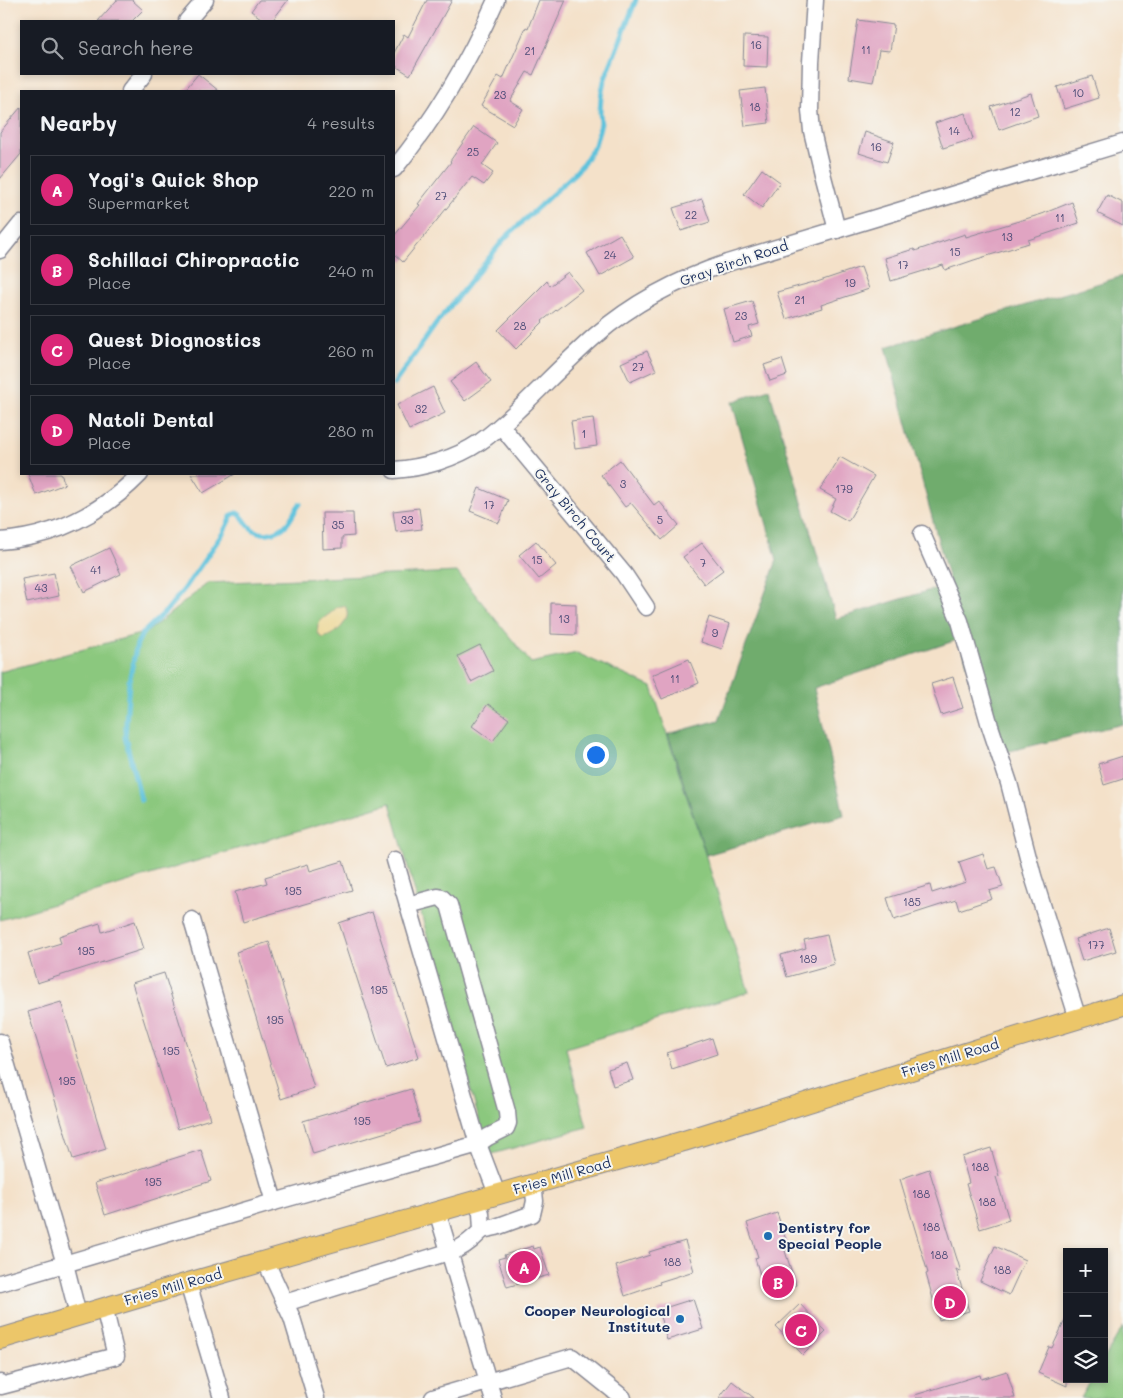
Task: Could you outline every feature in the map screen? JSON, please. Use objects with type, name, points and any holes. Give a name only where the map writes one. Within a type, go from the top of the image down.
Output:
[{"type":"main road","name":"Fries Mill Road","points":[[0,1339],[188,1282],[684,1141],[1123,1005]]},
{"type":"street","points":[[188,20],[205,0]]},
{"type":"street","points":[[395,168],[418,139],[451,89],[465,65],[496,0]]},
{"type":"street","points":[[815,0],[811,62],[810,110],[812,131],[837,230]]},
{"type":"street","points":[[131,90],[143,75]]},
{"type":"street","name":"Gray Birch Road","points":[[395,470],[427,465],[444,460],[478,443],[501,426],[596,336],[627,312],[658,292],[709,269],[1123,143]]},
{"type":"street","points":[[0,250],[20,225]]},
{"type":"street","name":"Gray Birch Court","points":[[501,426],[624,574],[646,607]]},
{"type":"street","points":[[0,541],[43,534],[78,521],[112,499],[139,475]]},
{"type":"street","points":[[922,534],[960,621],[990,726],[1009,783],[1032,876],[1078,1019]]},
{"type":"street","points":[[395,860],[478,1144],[497,1194]]},
{"type":"street","points":[[0,1283],[478,1144],[506,1128],[508,1123],[507,1112],[449,905],[442,898],[438,897],[408,905]]},
{"type":"street","points":[[192,920],[274,1202]]},
{"type":"street","points":[[0,1042],[65,1264],[78,1315]]},
{"type":"street","points":[[285,1302],[448,1252],[473,1240],[482,1230],[532,1214],[534,1201],[533,1184]]},
{"type":"street","points":[[476,1200],[481,1213],[482,1230]]},
{"type":"street","points":[[436,1212],[492,1398]]},
{"type":"street","points":[[265,1260],[292,1318],[316,1398]]},
{"type":"street","points":[[188,1282],[222,1398]]},
{"type":"street","points":[[1,1388],[116,1356],[104,1307]]},
{"type":"street","points":[[433,1398],[572,1357],[623,1398]]},
{"type":"green space","points":[[1123,276],[1123,724],[993,755],[960,639],[814,688],[844,815],[706,855],[668,734],[719,720],[777,560],[732,402],[769,389],[836,619],[950,584],[886,347]]},
{"type":"green space","points":[[457,572],[531,663],[577,653],[652,687],[749,992],[566,1048],[587,1127],[489,1155],[390,803],[0,920],[0,672],[147,632],[208,583]]},
{"type":"green space","points":[[1123,1327],[1123,1398],[1081,1398],[1090,1383],[1108,1383],[1108,1352]]},
{"type":"sand","points":[[340,606],[345,606],[347,611],[345,621],[333,634],[323,638],[319,635],[319,623]]},
{"type":"building","points":[[117,0],[132,0],[143,10],[133,20],[99,20]]},
{"type":"building","points":[[259,0],[288,0],[273,20],[264,20],[251,11]]},
{"type":"building","points":[[427,0],[452,0],[410,75],[395,66],[395,51],[404,34],[408,37]]},
{"type":"building","points":[[539,0],[566,0],[533,75],[527,72],[510,101],[523,109],[513,125],[481,106],[498,76],[503,79],[526,27],[528,28]]},
{"type":"building","points":[[858,20],[894,25],[890,51],[879,50],[873,82],[849,78]]},
{"type":"building","points":[[744,36],[768,37],[767,67],[743,66]]},
{"type":"building","points":[[199,75],[218,90],[185,90]]},
{"type":"building","points":[[1092,76],[1099,98],[1064,109],[1057,87]]},
{"type":"building","points":[[765,88],[769,123],[745,126],[740,91]]},
{"type":"building","points":[[1031,93],[1038,116],[999,130],[991,107]]},
{"type":"building","points":[[20,108],[20,155],[0,179],[0,132]]},
{"type":"building","points":[[965,113],[973,139],[943,148],[935,123]]},
{"type":"building","points":[[474,127],[497,143],[482,165],[493,173],[484,185],[472,177],[403,262],[395,255],[395,235],[420,205],[418,204]]},
{"type":"building","points":[[865,132],[894,142],[887,162],[859,153]]},
{"type":"building","points":[[762,169],[780,182],[762,208],[744,194]]},
{"type":"building","points":[[1107,195],[1123,203],[1123,226],[1097,213]]},
{"type":"building","points":[[702,199],[710,222],[681,231],[673,208]]},
{"type":"building","points":[[1072,202],[1079,223],[1028,240],[1029,243],[945,270],[943,265],[891,281],[885,258],[914,249],[915,251],[965,234],[966,237],[1042,214]]},
{"type":"building","points":[[620,234],[634,257],[600,276],[587,253]]},
{"type":"building","points":[[861,267],[869,289],[821,305],[822,308],[786,319],[777,292],[814,283]]},
{"type":"building","points":[[568,272],[582,290],[542,321],[516,349],[498,330],[547,281],[550,286]]},
{"type":"building","points":[[752,301],[759,324],[749,327],[752,336],[733,342],[724,309]]},
{"type":"building","points":[[647,351],[656,370],[630,382],[621,363]]},
{"type":"building","points":[[782,359],[787,375],[770,381],[764,365]]},
{"type":"building","points":[[476,362],[491,382],[465,401],[450,382]]},
{"type":"building","points":[[433,387],[445,413],[409,430],[397,405]]},
{"type":"building","points":[[593,418],[597,446],[575,449],[571,421]]},
{"type":"building","points":[[840,457],[874,476],[848,521],[830,511],[836,499],[820,490]]},
{"type":"building","points":[[620,460],[654,505],[659,501],[679,525],[662,540],[631,503],[625,507],[601,475]]},
{"type":"building","points":[[28,475],[61,475],[65,484],[36,495]]},
{"type":"building","points":[[192,475],[233,475],[203,493]]},
{"type":"building","points":[[479,488],[508,500],[499,523],[470,511]]},
{"type":"building","points":[[419,508],[422,529],[396,532],[393,511]]},
{"type":"building","points":[[322,513],[353,513],[354,536],[342,537],[342,548],[323,549]]},
{"type":"building","points":[[536,541],[556,565],[539,579],[519,555]]},
{"type":"building","points":[[702,543],[723,570],[704,584],[683,557]]},
{"type":"building","points":[[109,548],[121,574],[84,592],[71,566]]},
{"type":"building","points":[[54,573],[59,596],[27,603],[22,579]]},
{"type":"building","points":[[551,603],[576,604],[576,635],[551,634]]},
{"type":"building","points":[[709,617],[730,624],[722,649],[701,642]]},
{"type":"building","points":[[480,645],[493,671],[471,682],[458,656]]},
{"type":"building","points":[[689,659],[699,683],[662,699],[652,675]]},
{"type":"building","points":[[953,677],[963,708],[941,715],[931,684]]},
{"type":"building","points":[[488,704],[509,719],[493,741],[472,726]]},
{"type":"building","points":[[1123,756],[1123,779],[1104,785],[1098,764]]},
{"type":"building","points":[[983,854],[988,869],[996,867],[1003,887],[989,891],[992,899],[959,910],[956,900],[894,920],[887,898],[930,885],[932,893],[966,882],[959,862]]},
{"type":"building","points":[[343,861],[352,890],[243,922],[235,892],[267,883],[265,877],[308,864],[310,871]]},
{"type":"building","points":[[372,912],[419,1057],[386,1068],[339,923]]},
{"type":"building","points":[[135,921],[144,949],[37,983],[28,953],[61,943],[59,936],[100,923],[102,932]]},
{"type":"building","points":[[1109,928],[1116,951],[1082,961],[1075,939]]},
{"type":"building","points":[[827,935],[834,964],[787,977],[781,955],[806,948],[804,940]]},
{"type":"building","points":[[269,942],[314,1088],[281,1099],[236,952]]},
{"type":"building","points":[[164,973],[210,1119],[178,1129],[132,983]]},
{"type":"building","points":[[61,1002],[106,1149],[73,1159],[28,1012]]},
{"type":"building","points":[[712,1038],[717,1054],[672,1069],[667,1053]]},
{"type":"building","points":[[627,1063],[633,1080],[613,1086],[608,1069]]},
{"type":"building","points":[[411,1089],[420,1122],[313,1154],[303,1121]]},
{"type":"building","points":[[991,1148],[999,1176],[996,1177],[1009,1220],[980,1229],[966,1184],[969,1183],[962,1157]]},
{"type":"building","points":[[201,1150],[211,1181],[105,1215],[95,1183]]},
{"type":"building","points":[[929,1169],[961,1272],[956,1269],[969,1311],[939,1320],[926,1274],[928,1273],[900,1179]]},
{"type":"building","points":[[777,1213],[789,1249],[785,1251],[796,1285],[766,1295],[755,1258],[758,1257],[747,1223]]},
{"type":"building","points":[[685,1241],[694,1271],[659,1282],[660,1284],[625,1296],[616,1266],[650,1255],[649,1252]]},
{"type":"building","points":[[533,1246],[534,1249],[540,1247],[549,1275],[507,1287],[498,1259],[505,1257],[504,1255]]},
{"type":"building","points":[[995,1246],[1025,1260],[1009,1295],[980,1281]]},
{"type":"building","name":"Cooper Neurological Institute","points":[[693,1299],[703,1329],[667,1340],[658,1310]]},
{"type":"building","points":[[800,1304],[826,1332],[803,1355],[776,1327]]},
{"type":"building","points":[[1063,1325],[1063,1383],[1067,1383],[1067,1386],[1038,1373],[1049,1347],[1052,1348]]},
{"type":"building","points":[[1007,1371],[1015,1398],[916,1398],[915,1395],[980,1375],[981,1379]]},
{"type":"building","points":[[732,1381],[754,1398],[719,1398]]},
{"type":"waterway","points":[[395,383],[436,324],[505,238],[574,174],[595,145],[601,123],[601,97],[604,81],[636,0]]},
{"type":"waterway","points":[[141,800],[125,737],[129,681],[137,644],[142,634],[166,611],[185,588],[223,533],[232,515],[239,514],[255,531],[269,533],[279,530],[287,524],[300,504]]},
{"type":"place","name":"Dentistry for Special People","points":[[768,1236]]},
{"type":"place","name":"Yogi's Quick Shop","points":[[524,1267]]},
{"type":"place","name":"Schillaci Chiropractic","points":[[778,1282]]},
{"type":"place","name":"Natoli Dental","points":[[950,1302]]},
{"type":"place","name":"Cooper Neurological Institute","points":[[680,1319]]},
{"type":"place","name":"Quest Diognostics","points":[[801,1330]]}]
